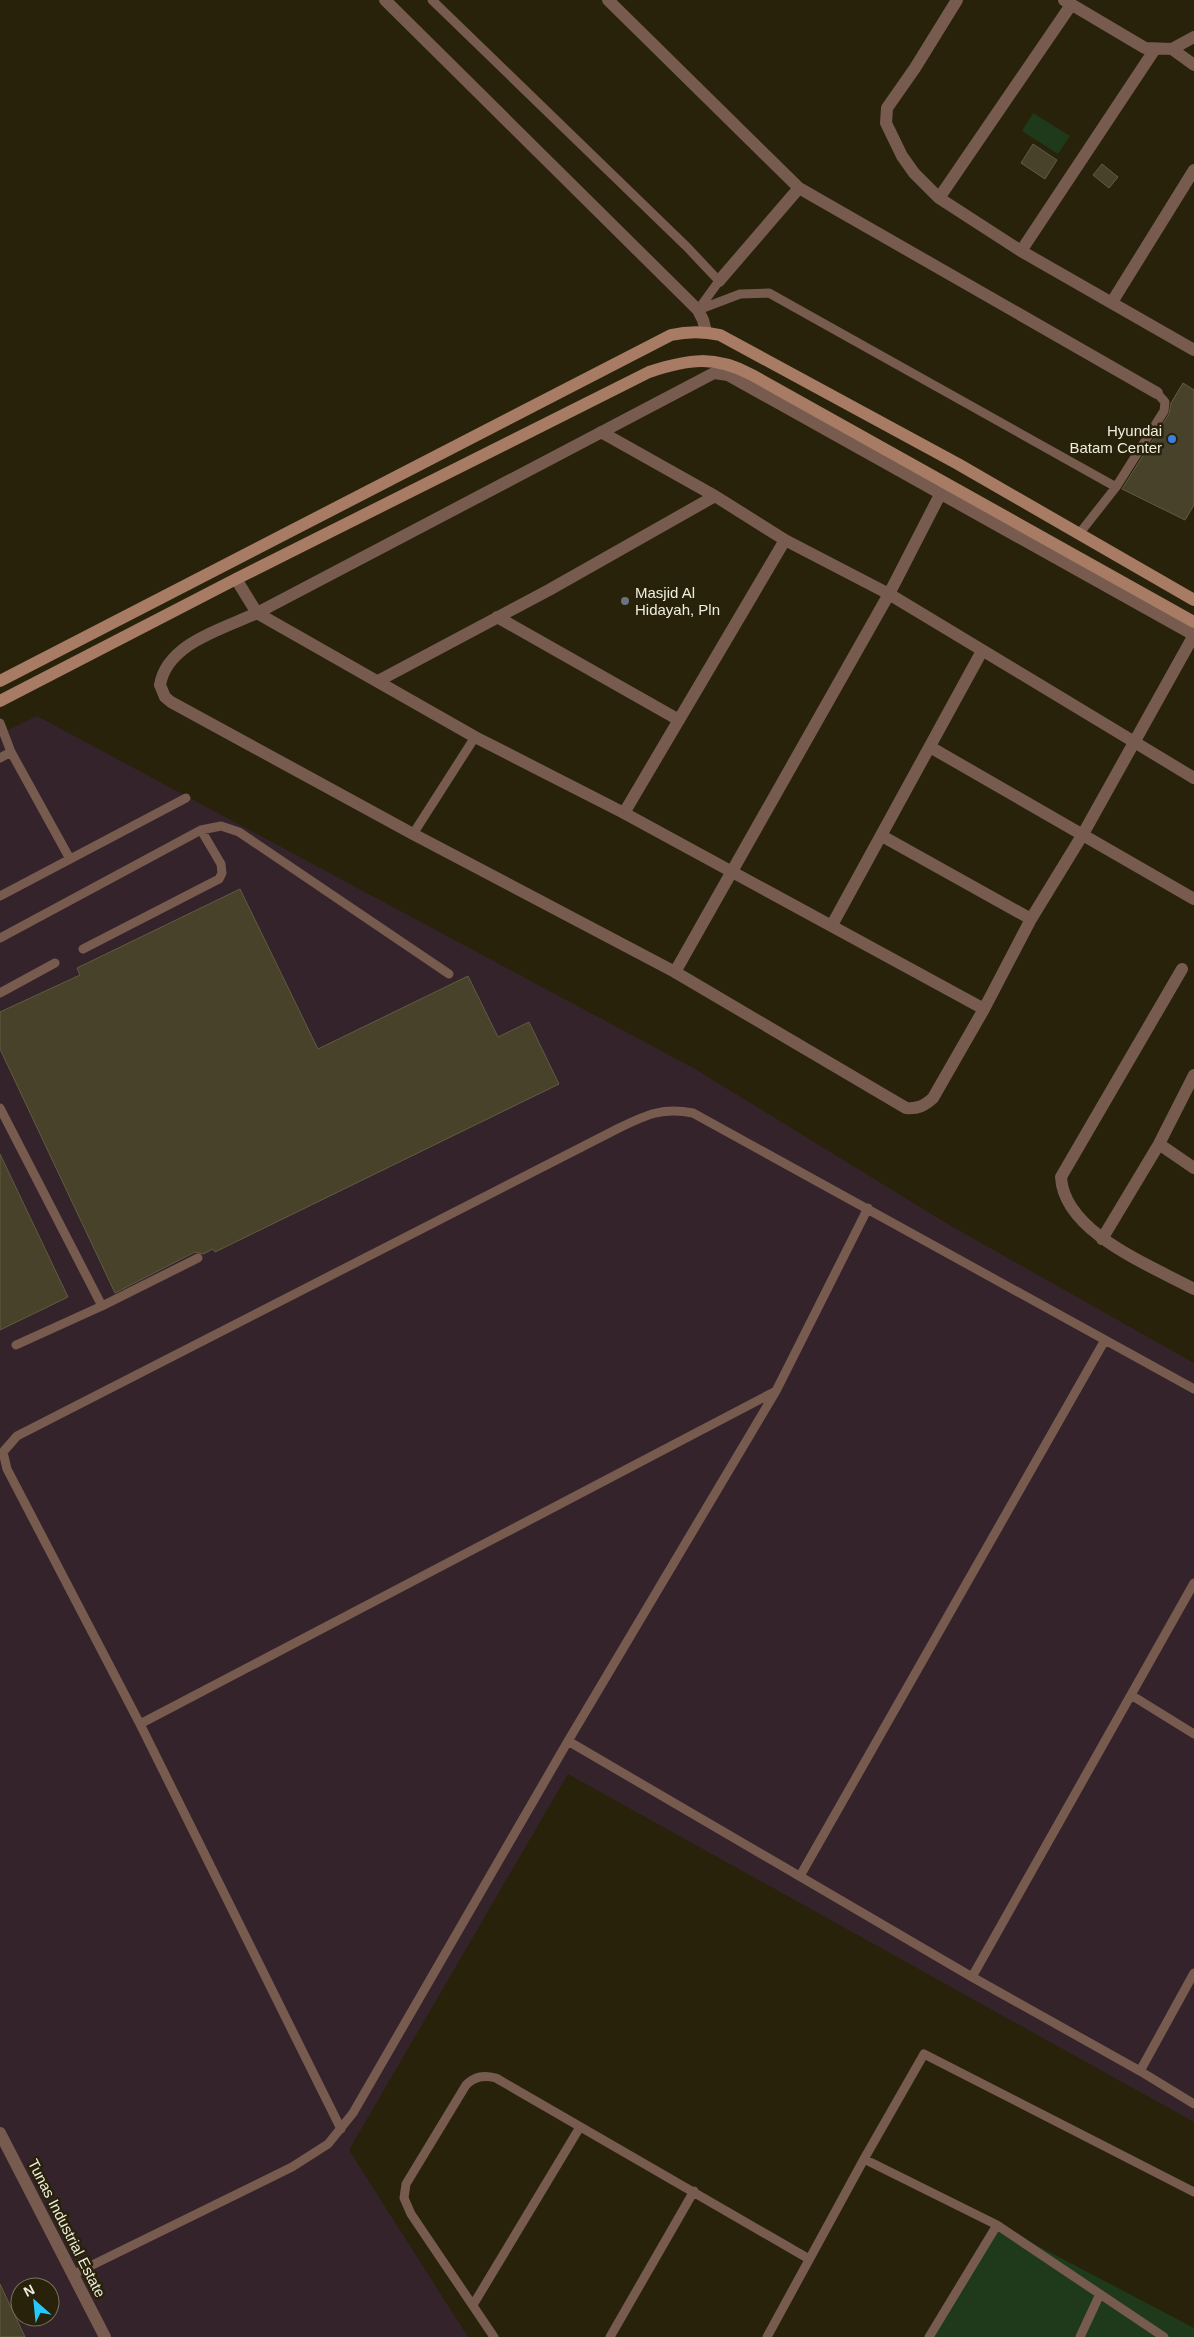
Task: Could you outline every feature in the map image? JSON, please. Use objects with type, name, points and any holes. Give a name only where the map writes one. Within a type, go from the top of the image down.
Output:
[{"type":"main road","points":[[0,681],[672,335],[686,332],[706,332],[720,335],[958,464],[1194,600]]},
{"type":"main road","points":[[0,701],[348,522],[649,372],[681,363],[697,361],[725,363],[738,368],[943,487],[1194,622]]},
{"type":"main road","points":[[340,506],[348,522]]},
{"type":"street","points":[[385,0],[698,310],[706,332]]},
{"type":"street","points":[[608,0],[799,188],[1157,392]]},
{"type":"street","points":[[957,0],[916,68],[887,108],[886,123],[902,156],[914,173],[938,198],[1020,251],[1194,350]]},
{"type":"street","points":[[938,198],[1068,2],[1145,48],[1172,50],[1194,65]]},
{"type":"street","points":[[1172,50],[1194,37]]},
{"type":"street","points":[[1020,251],[1155,49]]},
{"type":"street","points":[[1112,302],[1194,170]]},
{"type":"street","points":[[719,281],[799,188]]},
{"type":"street","points":[[721,373],[728,375],[943,487],[1194,635],[1083,834],[1031,919],[984,1008],[933,1098],[920,1108],[906,1108],[675,972],[413,834],[165,697],[160,685],[161,678],[177,655],[197,641],[257,613],[601,432],[707,376],[721,373]]},
{"type":"street","points":[[601,432],[715,496],[785,540],[889,594],[982,652],[1194,778]]},
{"type":"street","points":[[675,972],[889,594],[943,487]]},
{"type":"street","points":[[378,681],[715,496]]},
{"type":"street","points":[[624,813],[785,540]]},
{"type":"street","points":[[236,579],[257,613],[475,737],[624,813],[984,1008]]},
{"type":"street","points":[[497,617],[679,720]]},
{"type":"street","points":[[832,926],[982,652]]},
{"type":"street","points":[[930,747],[1194,899]]},
{"type":"street","points":[[882,836],[1031,919]]},
{"type":"street","points":[[1182,969],[1061,1177],[1061,1186],[1071,1206],[1102,1239],[1194,1289]]},
{"type":"street","points":[[1102,1239],[1159,1144],[1194,1075]]},
{"type":"street","points":[[1159,1144],[1194,1168]]},
{"type":"street","name":"Tunas Industrial Estate","points":[[1,2136],[105,2337]]},
{"type":"lane","points":[[432,0],[687,247],[719,281],[698,310]]},
{"type":"lane","points":[[698,310],[740,294],[752,292],[769,293],[1116,487]]},
{"type":"lane","points":[[1079,534],[1116,487],[1164,411],[1165,402],[1157,392]]},
{"type":"lane","points":[[0,723],[11,752],[70,859]]},
{"type":"lane","points":[[413,834],[475,737]]},
{"type":"lane","points":[[0,758],[11,752]]},
{"type":"lane","points":[[0,896],[186,798]]},
{"type":"lane","points":[[0,938],[201,830],[221,826],[239,832],[449,974]]},
{"type":"lane","points":[[84,949],[219,880],[222,873],[221,864],[201,830]]},
{"type":"lane","points":[[0,993],[55,963]]},
{"type":"lane","points":[[0,1108],[102,1306]]},
{"type":"lane","points":[[342,2129],[140,1724],[7,1469],[3,1452],[17,1436],[619,1128],[660,1111],[678,1110],[693,1113],[1194,1389]]},
{"type":"lane","points":[[72,2274],[292,2167],[328,2144],[342,2129],[568,1741],[776,1391],[868,1208]]},
{"type":"lane","points":[[16,1345],[102,1306],[198,1258]]},
{"type":"lane","points":[[800,1876],[1105,1340]]},
{"type":"lane","points":[[140,1724],[776,1391]]},
{"type":"lane","points":[[972,1977],[1194,1583]]},
{"type":"lane","points":[[1131,1695],[1194,1734]]},
{"type":"lane","points":[[568,1741],[972,1977],[1140,2070],[1194,2104]]},
{"type":"lane","points":[[1140,2070],[1194,1973]]},
{"type":"lane","points":[[767,2337],[864,2159],[924,2054],[1194,2192]]},
{"type":"lane","points":[[494,2337],[411,2214],[404,2198],[406,2184],[466,2085],[476,2078],[485,2076],[496,2078],[694,2191],[809,2260]]},
{"type":"lane","points":[[474,2305],[580,2127]]},
{"type":"lane","points":[[864,2159],[998,2225],[1164,2337]]},
{"type":"lane","points":[[610,2337],[694,2191]]},
{"type":"lane","points":[[929,2337],[998,2225]]},
{"type":"lane","points":[[1080,2337],[1100,2294]]},
{"type":"shaded area","points":[[37,716],[695,1069],[946,1223],[1194,1363],[1194,2122],[568,1774],[349,2150],[468,2337],[0,2337],[0,734]]},
{"type":"green space","points":[[1033,113],[1070,136],[1058,154],[1022,131]]},
{"type":"green space","points":[[998,2225],[1194,2328],[1194,2337],[932,2337]]},
{"type":"building","points":[[1033,144],[1057,160],[1045,179],[1021,163]]},
{"type":"building","points":[[1102,164],[1118,177],[1109,188],[1093,175]]},
{"type":"building","name":"Hyundai Batam Center","points":[[1183,383],[1194,390],[1194,505],[1185,520],[1122,489],[1169,414],[1171,403]]},
{"type":"building","points":[[240,889],[318,1049],[468,976],[498,1037],[529,1022],[559,1084],[215,1252],[213,1249],[203,1254],[195,1252],[115,1293],[0,1049],[0,1012],[80,975],[77,968]]},
{"type":"building","points":[[0,1154],[68,1297],[0,1330]]},
{"type":"building","points":[[0,2284],[10,2305],[10,2327],[20,2327],[25,2337],[0,2337]]},
{"type":"place","name":"Hyundai Batam Center","points":[[1172,439]]},
{"type":"place","name":"Masjid Al Hidayah, Pln","points":[[625,601]]}]
